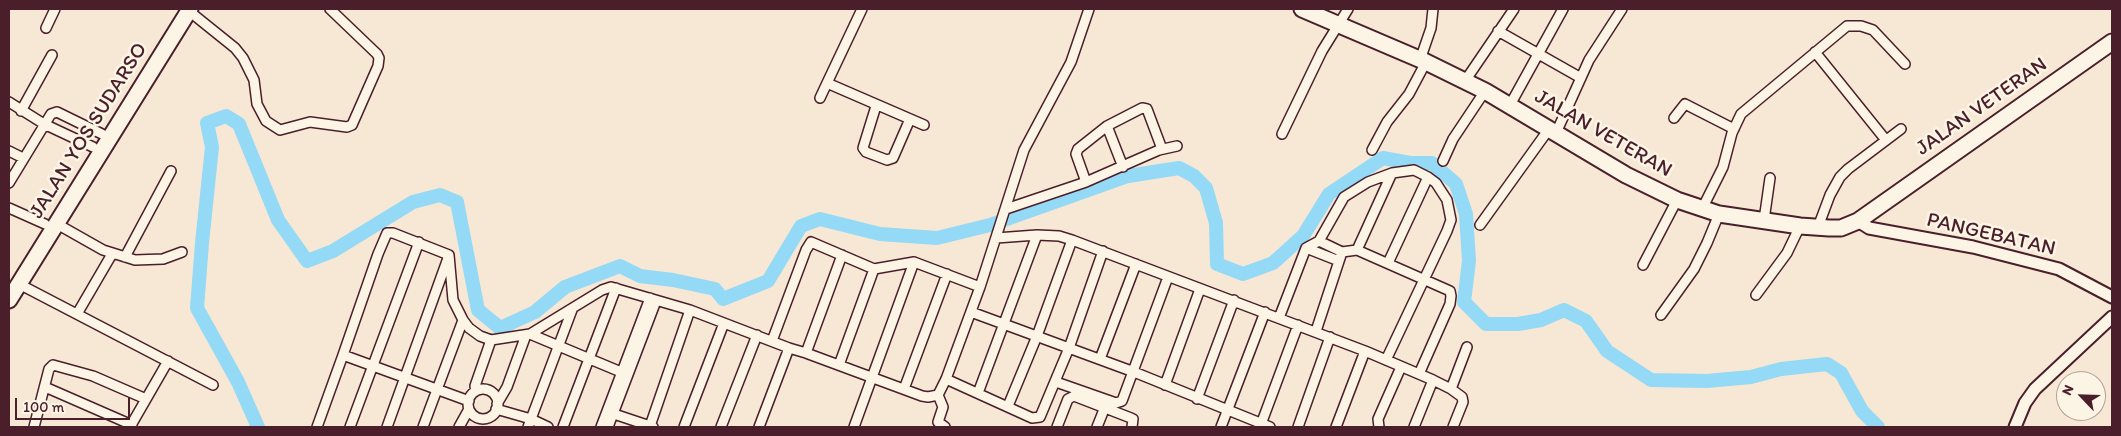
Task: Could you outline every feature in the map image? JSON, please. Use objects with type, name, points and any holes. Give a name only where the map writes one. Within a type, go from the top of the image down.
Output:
[{"type":"highway","name":"JALAN YOS SUDARSO","points":[[51,224],[93,147],[186,9]]},
{"type":"highway","name":"JALAN YOS SUDARSO","points":[[9,300],[14,284],[186,9]]},
{"type":"highway","name":"JALAN VETERAN","points":[[1302,9],[1423,61],[1485,91],[1626,176],[1677,200],[1719,214],[1800,226],[1841,228],[1858,221],[2112,42]]},
{"type":"street","points":[[46,28],[55,9]]},
{"type":"street","points":[[186,9],[235,48],[243,58],[254,80],[256,104],[266,120],[280,130],[310,122],[352,125],[378,66],[379,58],[377,54],[330,9]]},
{"type":"street","points":[[820,98],[862,9]]},
{"type":"street","points":[[944,427],[938,422],[943,407],[938,395],[946,379],[971,312],[1024,150],[1071,62],[1089,9]]},
{"type":"street","points":[[1282,134],[1311,73],[1337,24],[1348,9]]},
{"type":"street","points":[[1372,150],[1386,122],[1409,94],[1423,61],[1431,28],[1433,9]]},
{"type":"street","points":[[1465,81],[1514,9]]},
{"type":"street","points":[[1510,105],[1563,9]]},
{"type":"street","points":[[1480,225],[1552,131],[1589,60],[1622,9]]},
{"type":"street","points":[[1702,209],[1723,167],[1734,129],[1741,114],[1847,26],[1861,26],[1873,30],[1882,37],[1905,64]]},
{"type":"street","points":[[1498,31],[1537,55],[1581,78]]},
{"type":"street","points":[[1815,52],[1885,139]]},
{"type":"street","points":[[21,111],[52,55]]},
{"type":"street","points":[[827,83],[876,106],[924,125]]},
{"type":"street","points":[[1443,161],[1453,139],[1485,91]]},
{"type":"street","points":[[9,102],[44,124],[93,147]]},
{"type":"street","points":[[1674,118],[1685,104],[1734,129]]},
{"type":"street","points":[[876,106],[863,148],[866,152],[880,158],[889,160],[893,158],[910,119]]},
{"type":"street","points":[[1086,182],[1076,154],[1077,151],[1107,126],[1142,108],[1146,107],[1162,149]]},
{"type":"street","points":[[9,183],[51,114],[57,112],[102,134]]},
{"type":"street","points":[[1107,126],[1123,167]]},
{"type":"street","points":[[1818,227],[1830,194],[1840,177],[1885,139],[1901,129]]},
{"type":"street","points":[[1005,210],[1086,182],[1162,149],[1177,146]]},
{"type":"street","points":[[9,151],[23,158]]},
{"type":"street","points":[[1279,318],[1306,248],[1319,241],[1344,197],[1368,182],[1392,173],[1414,170],[1436,183],[1445,196],[1450,209],[1451,220],[1386,360]]},
{"type":"street","points":[[125,257],[171,171]]},
{"type":"street","points":[[1357,250],[1392,173]]},
{"type":"street","points":[[1388,264],[1428,177]]},
{"type":"street","points":[[1764,220],[1770,178]]},
{"type":"street","points":[[1644,265],[1677,200]]},
{"type":"street","points":[[9,208],[51,224],[112,254],[135,260],[163,258],[182,252]]},
{"type":"street","points":[[1661,315],[1694,269],[1719,214]]},
{"type":"street","name":"PANGEBATAN","points":[[1858,221],[1869,228],[1978,248],[2059,269],[2112,296]]},
{"type":"street","points":[[1756,295],[1787,253],[1800,226]]},
{"type":"street","points":[[317,427],[385,236],[393,232],[449,255]]},
{"type":"street","points":[[997,235],[1059,236],[1072,240],[1316,331],[1401,366],[1451,389],[1462,397],[1463,402],[1453,427]]},
{"type":"street","points":[[978,393],[1037,235]]},
{"type":"street","points":[[1008,406],[1037,336],[1072,240]]},
{"type":"street","points":[[1319,241],[1342,252],[1357,250],[1446,288],[1451,296],[1419,374]]},
{"type":"street","points":[[350,427],[419,242]]},
{"type":"street","points":[[772,340],[809,243],[818,244],[874,269],[914,262],[980,286]]},
{"type":"street","points":[[1306,248],[1339,261]]},
{"type":"street","points":[[946,379],[1032,418],[1038,418],[1043,413],[1056,382],[1103,251]]},
{"type":"street","points":[[1316,331],[1342,252]]},
{"type":"street","points":[[77,314],[112,254]]},
{"type":"street","points":[[449,255],[453,300],[469,328],[480,336],[491,340],[528,334],[572,310],[602,290],[616,288],[690,310],[789,348],[806,352],[928,397],[938,395]]},
{"type":"street","points":[[387,427],[449,255]]},
{"type":"street","points":[[806,352],[842,255]]},
{"type":"street","points":[[854,427],[914,262]]},
{"type":"street","points":[[1100,359],[1136,264]]},
{"type":"street","points":[[840,365],[874,269]]},
{"type":"street","points":[[904,389],[947,274]]},
{"type":"street","points":[[1056,382],[1119,403],[1124,398],[1168,277]]},
{"type":"street","points":[[14,284],[214,384]]},
{"type":"street","points":[[563,427],[616,288]]},
{"type":"street","points":[[1165,385],[1200,289]]},
{"type":"street","points":[[608,427],[610,412],[621,372],[653,300]]},
{"type":"street","points":[[601,427],[610,412],[653,300]]},
{"type":"street","points":[[1197,399],[1234,300]]},
{"type":"street","points":[[530,423],[572,310]]},
{"type":"street","points":[[610,412],[651,427],[690,310]]},
{"type":"street","points":[[971,312],[1134,372],[1264,426],[1298,325]]},
{"type":"street","points":[[1221,427],[1264,312]]},
{"type":"street","points":[[2015,427],[2025,403],[2035,388],[2112,317]]},
{"type":"street","points":[[423,427],[463,320]]},
{"type":"street","points":[[684,427],[724,323]]},
{"type":"street","points":[[528,334],[621,372]]},
{"type":"street","points":[[491,427],[495,409],[507,387],[528,334]]},
{"type":"street","points":[[721,427],[757,335]]},
{"type":"street","points":[[1298,427],[1330,337]]},
{"type":"street","points":[[459,427],[476,391],[475,386],[491,340]]},
{"type":"street","points":[[1451,389],[1467,347]]},
{"type":"street","points":[[759,427],[789,348]]},
{"type":"street","points":[[1336,427],[1365,351]]},
{"type":"street","points":[[344,354],[437,388],[469,405],[473,416],[481,419],[495,409]]},
{"type":"street","points":[[45,387],[131,426],[168,361]]},
{"type":"street","points":[[34,427],[49,369],[55,365],[93,376],[146,399]]},
{"type":"street","points":[[1379,427],[1378,419],[1401,366]]},
{"type":"street","points":[[1414,427],[1433,380]]},
{"type":"street","points":[[476,391],[484,390],[492,393],[495,409]]},
{"type":"street","points":[[1057,427],[1070,396],[1106,407],[1133,419],[1132,427]]},
{"type":"street","points":[[1097,427],[1106,407]]},
{"type":"street","points":[[495,409],[530,423],[548,427]]},
{"type":"waterway","points":[[258,427],[238,382],[197,308],[212,147],[207,123],[226,116],[239,124],[278,220],[307,261],[333,251],[413,202],[440,195],[457,202],[478,310],[500,328],[535,312],[565,287],[620,266],[640,276],[673,280],[715,289],[723,299],[768,281],[801,226],[820,219],[880,234],[937,238],[990,225],[1128,176],[1179,168],[1194,176],[1206,188],[1216,223],[1217,264],[1243,274],[1273,263],[1303,236],[1329,194],[1383,158],[1410,163],[1432,163],[1456,184],[1466,214],[1469,261],[1464,302],[1486,324],[1518,324],[1541,320],[1564,310],[1586,321],[1607,351],[1651,380],[1707,381],[1751,377],[1781,369],[1827,364],[1841,373],[1862,411],[1878,427]]}]
